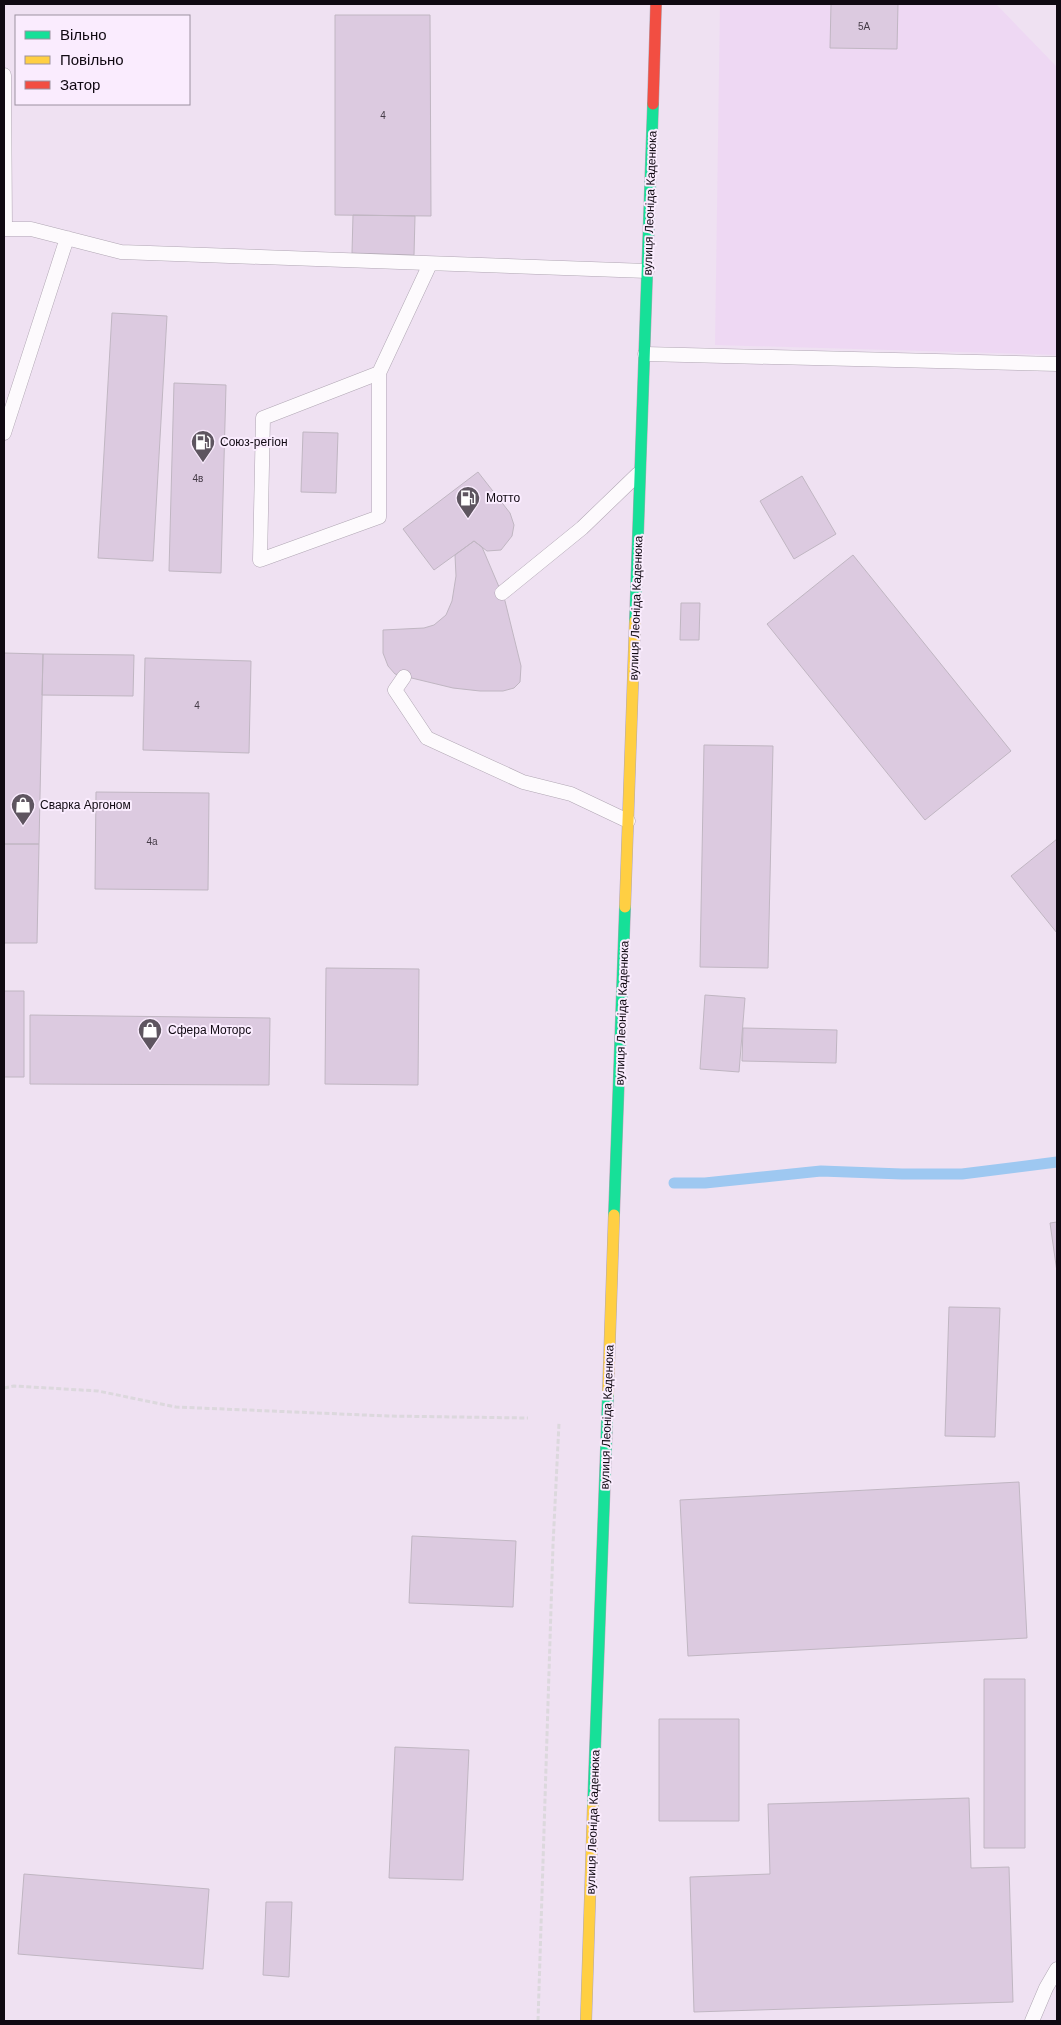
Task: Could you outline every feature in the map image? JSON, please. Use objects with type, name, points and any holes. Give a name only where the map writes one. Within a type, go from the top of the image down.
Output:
[{"type":"street","name":"вулиця Леоніда Каденюка","points":[[586,2021],[656,4]]},
{"type":"lane","points":[[4,75],[4,229],[31,230],[121,252],[647,271]]},
{"type":"lane","points":[[4,433],[67,238]]},
{"type":"lane","points":[[379,373],[263,418],[260,560],[379,517],[379,373],[430,264]]},
{"type":"lane","points":[[645,354],[1057,364]]},
{"type":"lane","points":[[502,593],[582,528],[641,472]]},
{"type":"lane","points":[[404,678],[394,690],[427,738],[523,782],[571,794],[628,822]]},
{"type":"lane","points":[[1032,2021],[1046,1988],[1057,1969]]},
{"type":"path","points":[[4,1388],[14,1386],[98,1391],[176,1408],[388,1416],[528,1418]]},
{"type":"path","points":[[538,2021],[559,1423]]},
{"type":"shaded area","points":[[720,4],[996,4],[1057,67],[1057,355],[715,345]]},
{"type":"building","points":[[831,4],[898,4],[897,49],[830,48]]},
{"type":"building","points":[[335,15],[430,15],[431,216],[335,215]]},
{"type":"building","points":[[353,215],[415,216],[414,255],[352,253]]},
{"type":"building","points":[[112,313],[167,316],[153,561],[98,558]]},
{"type":"building","points":[[174,383],[226,385],[221,573],[169,571]]},
{"type":"building","points":[[303,432],[338,433],[336,493],[301,492]]},
{"type":"building","points":[[478,472],[510,513],[514,525],[512,536],[501,550],[487,551],[474,541],[434,570],[403,529]]},
{"type":"building","points":[[802,476],[836,534],[794,559],[760,501]]},
{"type":"building","points":[[474,541],[482,547],[505,601],[521,666],[520,682],[514,688],[503,691],[480,691],[453,688],[395,674],[388,666],[383,653],[383,630],[424,628],[434,625],[446,615],[452,601],[456,576],[455,555]]},
{"type":"building","points":[[853,555],[1011,751],[925,820],[767,624]]},
{"type":"building","points":[[681,603],[700,603],[699,640],[680,640]]},
{"type":"building","points":[[4,653],[43,654],[39,844],[4,844]]},
{"type":"building","points":[[43,654],[134,655],[133,696],[42,695]]},
{"type":"building","points":[[145,658],[251,661],[249,753],[143,750]]},
{"type":"building","points":[[704,745],[773,746],[768,968],[700,967]]},
{"type":"building","points":[[96,792],[209,793],[208,890],[95,889]]},
{"type":"building","points":[[1057,839],[1057,933],[1011,876]]},
{"type":"building","points":[[4,844],[39,844],[37,943],[4,943]]},
{"type":"building","points":[[326,968],[419,969],[418,1085],[325,1084]]},
{"type":"building","points":[[4,991],[24,991],[24,1077],[4,1077]]},
{"type":"building","points":[[705,995],[745,998],[739,1072],[700,1069]]},
{"type":"building","points":[[30,1015],[270,1018],[269,1085],[30,1084]]},
{"type":"building","points":[[743,1028],[837,1030],[836,1063],[742,1061]]},
{"type":"building","points":[[1057,1222],[1057,1272],[1050,1223]]},
{"type":"building","points":[[949,1307],[1000,1308],[995,1437],[945,1436]]},
{"type":"building","points":[[1019,1482],[1027,1638],[688,1656],[680,1500]]},
{"type":"building","points":[[412,1536],[516,1541],[513,1607],[409,1603]]},
{"type":"building","points":[[984,1679],[1025,1679],[1025,1848],[984,1848]]},
{"type":"building","points":[[659,1719],[739,1719],[739,1821],[659,1821]]},
{"type":"building","points":[[395,1747],[469,1750],[463,1880],[389,1878]]},
{"type":"building","points":[[969,1798],[971,1868],[1009,1867],[1013,2002],[694,2012],[690,1877],[770,1874],[768,1804]]},
{"type":"building","points":[[24,1874],[209,1889],[203,1969],[18,1954]]},
{"type":"building","points":[[266,1902],[292,1902],[289,1977],[263,1975]]},
{"type":"waterway","points":[[674,1183],[705,1183],[821,1171],[962,1174],[1057,1162]]},
{"type":"traffic: fast","points":[[635,621],[653,104]]},
{"type":"traffic: fast","points":[[614,1215],[625,907]]},
{"type":"traffic: fast","points":[[593,1806],[608,1394]]},
{"type":"traffic: slow","points":[[625,907],[635,621]]},
{"type":"traffic: slow","points":[[608,1394],[614,1215]]},
{"type":"traffic: slow","points":[[586,2021],[593,1806]]},
{"type":"traffic: jam","points":[[653,104],[656,4]]},
{"type":"place","name":"Союз-регіон","points":[[203,463]]},
{"type":"place","name":"Мотто","points":[[468,519]]},
{"type":"place","name":"Сварка Аргоном","points":[[23,826]]},
{"type":"place","name":"Сфера Моторс","points":[[150,1051]]}]
